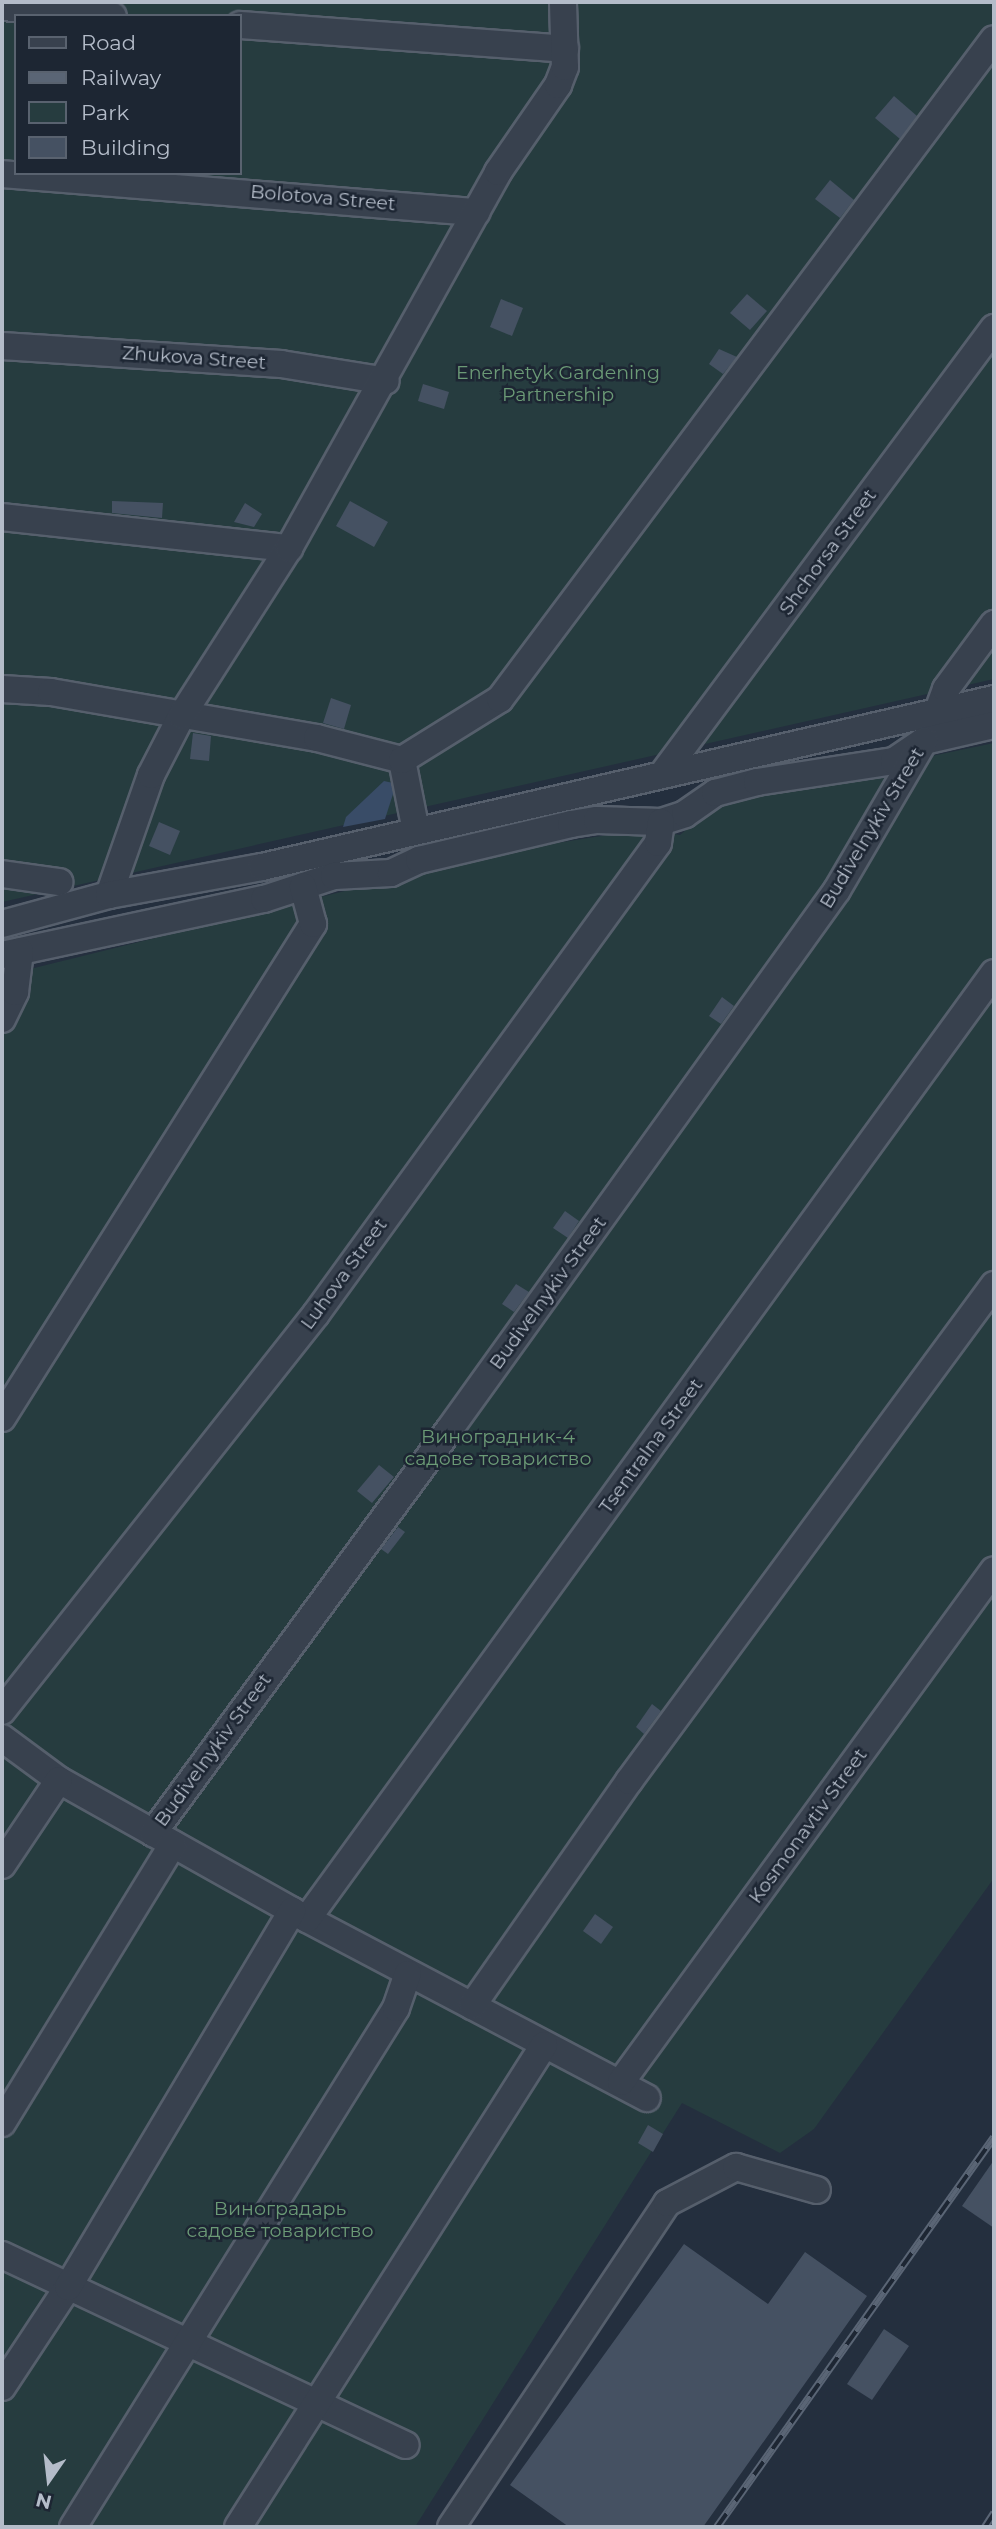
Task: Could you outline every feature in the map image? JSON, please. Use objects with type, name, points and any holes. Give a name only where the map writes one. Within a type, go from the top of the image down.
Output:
[{"type":"lane","points":[[109,895],[151,775],[182,715],[289,548],[386,381],[476,212],[558,85],[565,50],[563,2]]},
{"type":"lane","points":[[2,8],[85,14]]},
{"type":"lane","points":[[242,25],[565,50]]},
{"type":"lane","points":[[402,760],[500,699],[994,40]]},
{"type":"lane","name":"Bolotova Street","points":[[14,175],[476,212]]},
{"type":"lane","name":"Shchorsa Street","points":[[662,775],[994,328]]},
{"type":"lane","name":"Zhukova Street","points":[[2,346],[281,364],[386,381]]},
{"type":"lane","points":[[2,517],[289,548]]},
{"type":"lane","points":[[938,711],[946,689],[994,624]]},
{"type":"lane","points":[[2,689],[51,692],[182,715],[366,748],[402,760]]},
{"type":"lane","points":[[2,925],[109,895],[416,831],[994,699]]},
{"type":"lane","points":[[2,1019],[15,992],[11,953],[303,886],[334,876],[391,873],[419,860],[571,824],[597,820],[661,822],[685,814],[715,793],[757,782],[894,761],[925,741],[994,726]]},
{"type":"lane","name":"Budivelnykiv Street","points":[[2,2123],[163,1838],[449,1430],[837,890],[925,741]]},
{"type":"lane","points":[[402,760],[416,831]]},
{"type":"lane","name":"Luhova Street","points":[[2,1710],[316,1314],[658,843],[661,822]]},
{"type":"lane","points":[[2,874],[59,882]]},
{"type":"lane","points":[[2,1418],[313,924],[303,886]]},
{"type":"lane","name":"Tsentralna Street","points":[[2,2387],[68,2287],[300,1915],[994,973]]},
{"type":"lane","points":[[472,2006],[629,1782],[994,1285]]},
{"type":"lane","name":"Kosmonavtiv Street","points":[[621,2081],[994,1570]]},
{"type":"lane","points":[[2,1738],[59,1780],[300,1915],[544,2045],[621,2081],[647,2098]]},
{"type":"lane","points":[[2,1865],[59,1780]]},
{"type":"lane","points":[[74,2527],[396,2008],[408,1974]]},
{"type":"lane","points":[[238,2527],[544,2045]]},
{"type":"lane","points":[[451,2527],[667,2203],[736,2166],[817,2190]]},
{"type":"lane","points":[[2,2255],[405,2445]]},
{"type":"green space","name":"Enerhetyk Gardening Partnership","points":[[2,2],[994,2],[994,679],[2,902]]},
{"type":"green space","name":"Виноградник-4 садове товариство","points":[[994,743],[994,1878],[814,2129],[780,2153],[682,2103],[415,2527],[2,2527],[2,976],[506,851],[645,829],[680,835],[721,800]]},
{"type":"water","points":[[384,781],[393,783],[393,794],[385,819],[343,827],[346,817]]},
{"type":"building","points":[[894,96],[917,116],[900,139],[875,118]]},
{"type":"building","points":[[830,180],[854,200],[840,218],[815,199]]},
{"type":"building","points":[[747,294],[767,311],[750,330],[730,313]]},
{"type":"building","points":[[501,299],[523,308],[512,336],[490,327]]},
{"type":"building","points":[[719,349],[737,357],[723,374],[709,364]]},
{"type":"building","points":[[423,384],[449,392],[444,409],[418,401]]},
{"type":"building","points":[[112,501],[163,503],[162,518],[112,513]]},
{"type":"building","points":[[350,501],[388,522],[374,547],[336,526]]},
{"type":"building","points":[[245,503],[262,514],[254,527],[234,522]]},
{"type":"building","points":[[331,698],[351,705],[344,729],[323,723]]},
{"type":"building","points":[[193,733],[211,736],[209,761],[190,759]]},
{"type":"building","points":[[159,822],[180,831],[170,855],[149,846]]},
{"type":"building","points":[[722,997],[734,1006],[721,1024],[709,1016]]},
{"type":"building","points":[[565,1211],[579,1221],[568,1238],[553,1228]]},
{"type":"building","points":[[516,1284],[529,1292],[514,1312],[502,1304]]},
{"type":"building","points":[[379,1465],[394,1477],[372,1503],[357,1491]]},
{"type":"building","points":[[398,1527],[405,1532],[388,1554],[381,1549]]},
{"type":"building","points":[[652,1704],[661,1711],[644,1734],[636,1727]]},
{"type":"building","points":[[595,1914],[613,1927],[601,1944],[583,1931]]},
{"type":"building","points":[[648,2125],[663,2134],[653,2152],[638,2143]]},
{"type":"building","points":[[994,2160],[994,2228],[962,2206]]},
{"type":"building","points":[[684,2244],[768,2304],[805,2252],[867,2296],[703,2527],[569,2527],[510,2485]]},
{"type":"building","points":[[884,2329],[909,2346],[872,2400],[847,2384]]},
{"type":"railway","points":[[717,2527],[994,2137]]},
{"type":"railway","points":[[985,2527],[994,2513]]},
{"type":"park label","name":"Виноградарь садове товариство","points":[[280,2220]]}]
